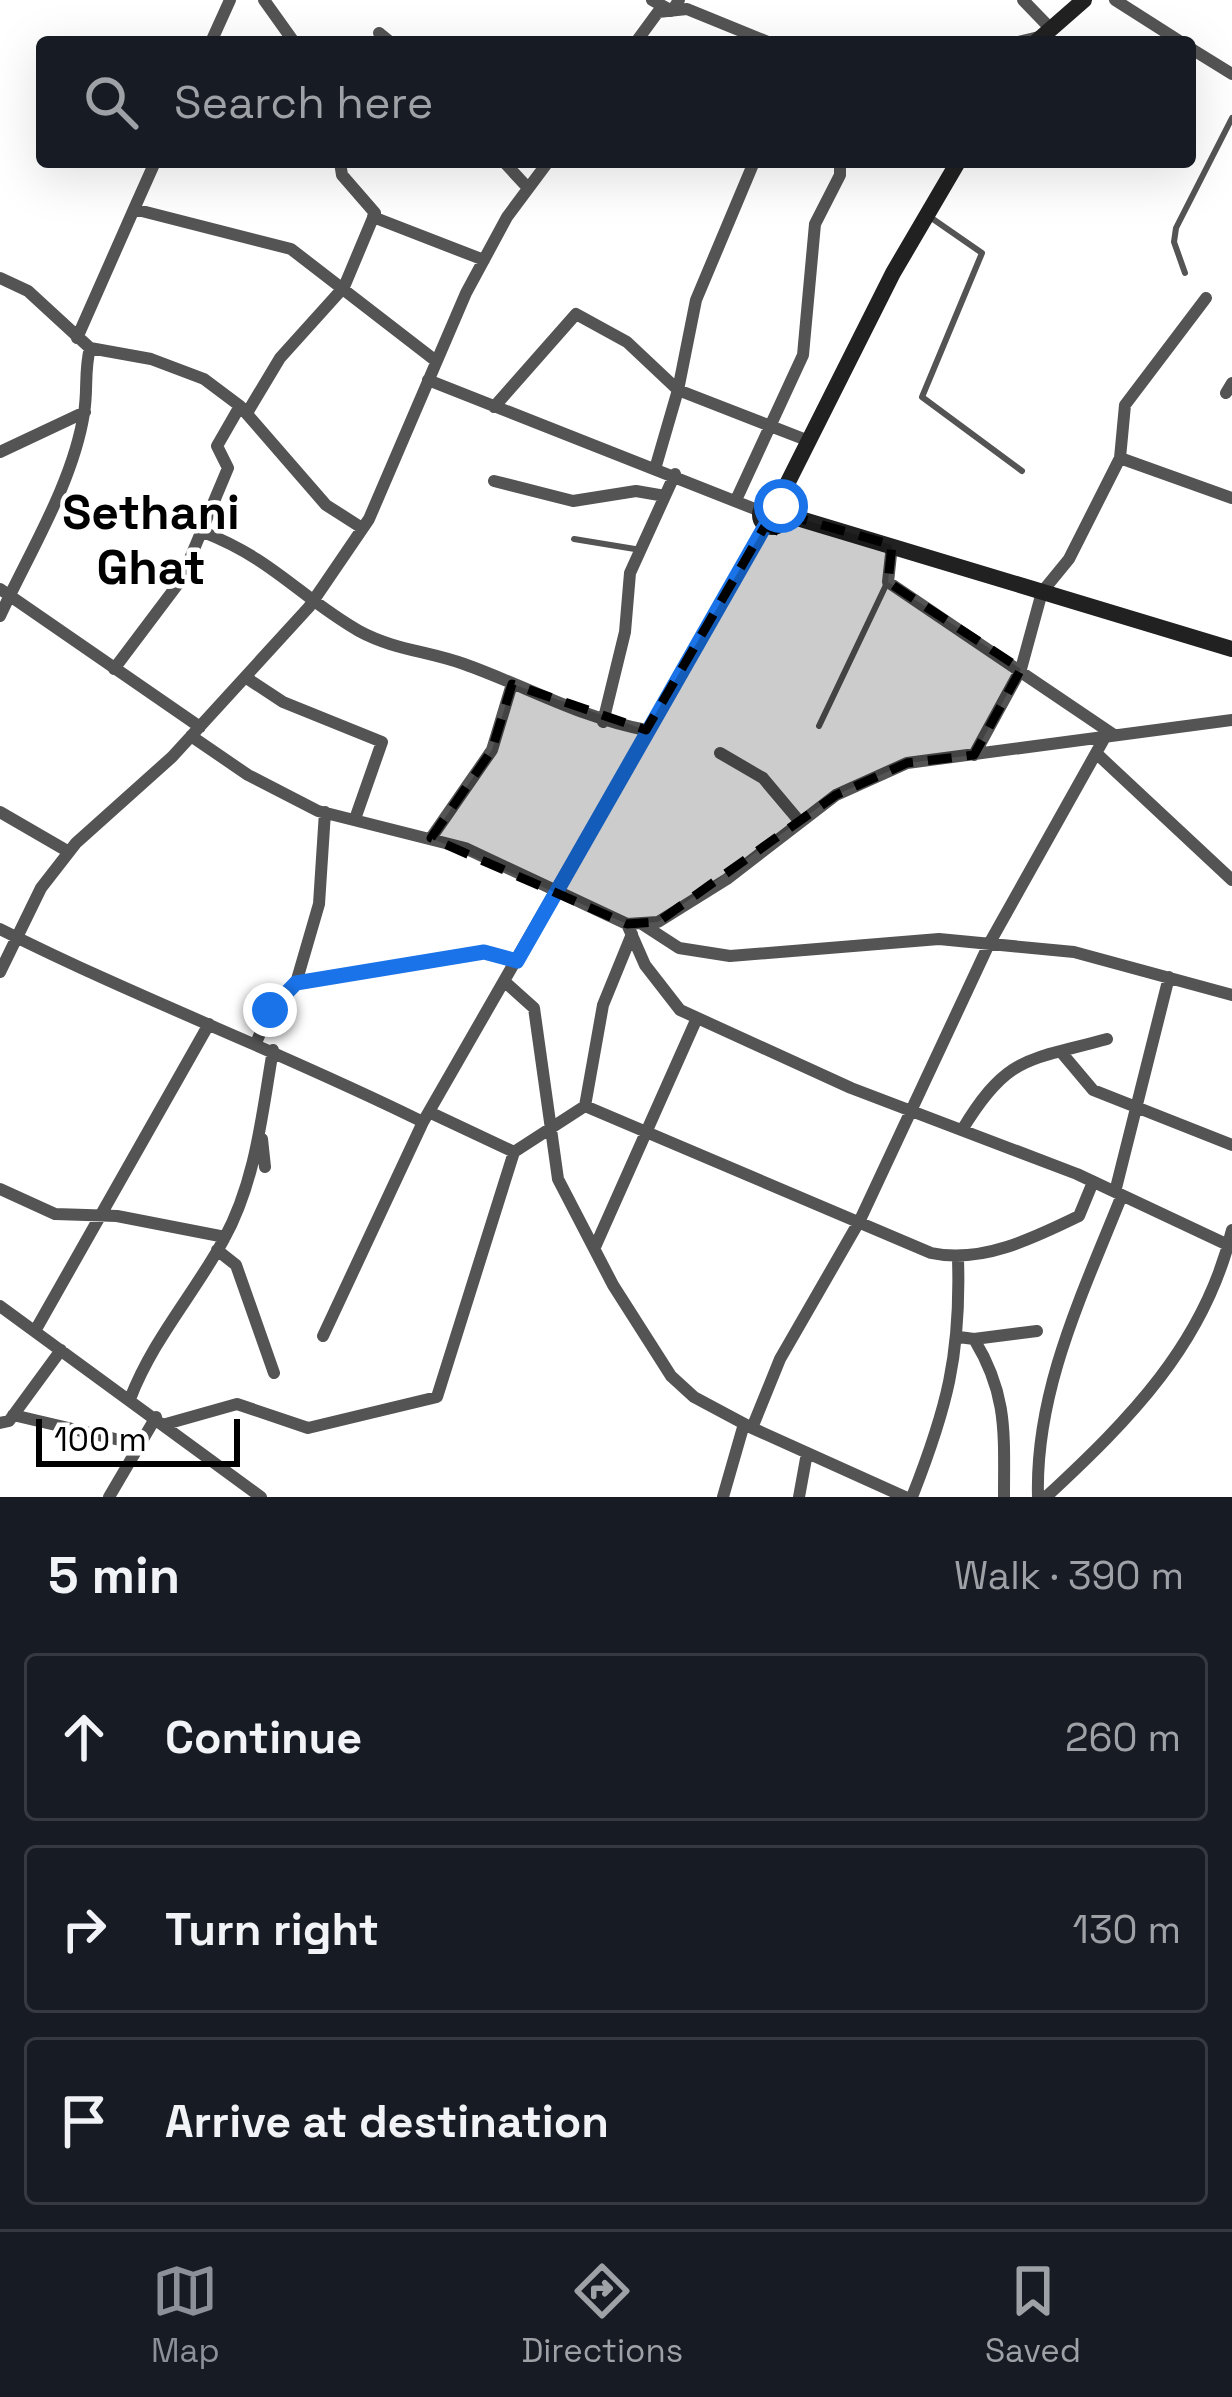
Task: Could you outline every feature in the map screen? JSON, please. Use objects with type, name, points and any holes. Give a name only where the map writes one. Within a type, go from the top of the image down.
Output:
[{"type":"street","points":[[214,36],[230,0]]},
{"type":"street","points":[[264,0],[290,36]]},
{"type":"street","points":[[652,0],[753,36]]},
{"type":"street","points":[[1023,0],[1044,35],[1084,0]]},
{"type":"street","points":[[1115,0],[1172,36]]},
{"type":"street","points":[[640,36],[658,12],[675,5]]},
{"type":"street","points":[[1196,51],[1232,74]]},
{"type":"street","points":[[77,338],[152,168]]},
{"type":"street","points":[[341,168],[364,194],[374,217],[484,260]]},
{"type":"street","points":[[510,168],[528,188]]},
{"type":"street","points":[[0,972],[40,888],[68,852],[195,731],[315,598],[362,528],[484,260],[543,168]]},
{"type":"street","points":[[655,469],[678,390],[696,300],[751,168]]},
{"type":"street","points":[[736,500],[803,356],[814,224],[838,168]]},
{"type":"street","points":[[323,1336],[426,1117],[772,514],[954,168]]},
{"type":"street","points":[[134,209],[291,249],[436,361]]},
{"type":"street","points":[[114,668],[181,580],[227,468],[217,446],[280,358],[344,286],[374,217]]},
{"type":"street","points":[[0,278],[28,291],[90,347],[151,359],[204,379],[244,410],[326,505],[362,528]]},
{"type":"street","points":[[974,755],[1021,669],[1042,592],[1069,559],[1120,458],[1125,405],[1206,298]]},
{"type":"street","points":[[494,406],[576,314],[627,342],[678,390],[809,441]]},
{"type":"street","points":[[0,616],[4,593],[57,494],[85,412],[82,379],[90,347]]},
{"type":"street","points":[[428,380],[772,514],[892,544],[1232,649]]},
{"type":"street","points":[[0,452],[85,412]]},
{"type":"street","points":[[1120,458],[1232,498]]},
{"type":"street","points":[[603,722],[626,632],[630,573],[675,474]]},
{"type":"street","points":[[494,481],[573,501],[636,491],[665,496]]},
{"type":"street","points":[[203,532],[248,550],[355,629],[399,651],[459,662],[603,722],[646,730]]},
{"type":"street","points":[[892,544],[888,582],[1021,669],[1110,737]]},
{"type":"street","points":[[4,593],[114,668],[248,776],[325,812],[431,838],[679,948],[730,956],[939,939],[1074,952],[1232,994]]},
{"type":"street","points":[[244,677],[284,703],[382,742],[355,819]]},
{"type":"street","points":[[431,838],[491,750],[512,684]]},
{"type":"street","points":[[633,927],[658,922],[727,879],[836,795],[908,764],[1232,720]]},
{"type":"street","points":[[723,1497],[779,1359],[860,1220],[989,944],[1096,753],[1110,737]]},
{"type":"street","points":[[1096,753],[1232,880]]},
{"type":"street","points":[[720,754],[763,778],[800,822]]},
{"type":"street","points":[[0,812],[68,852]]},
{"type":"street","points":[[256,1043],[270,1010],[296,983],[319,904],[325,812]]},
{"type":"street","points":[[633,927],[645,965],[680,1010],[911,1111],[1094,1182],[1228,1245]]},
{"type":"street","points":[[110,1497],[161,1420],[237,1404],[308,1428],[437,1397],[514,1152],[585,1106],[603,1005],[633,927]]},
{"type":"street","points":[[0,929],[208,1024],[514,1152]]},
{"type":"street","points":[[296,983],[484,952],[517,961]]},
{"type":"street","points":[[1042,1497],[1041,1424],[1066,1335],[1119,1193],[1169,977]]},
{"type":"street","points":[[505,982],[534,1007],[558,1179],[671,1376],[694,1397],[909,1497],[946,1413],[967,1338],[958,1259]]},
{"type":"street","points":[[595,1247],[698,1018]]},
{"type":"street","points":[[35,1331],[97,1215],[180,1083],[208,1024]]},
{"type":"street","points":[[962,1130],[986,1090],[1020,1060],[1107,1040]]},
{"type":"street","points":[[130,1399],[148,1351],[221,1244],[254,1162],[273,1050]]},
{"type":"street","points":[[1061,1052],[1093,1090],[1232,1145]]},
{"type":"street","points":[[585,1106],[958,1259],[1033,1238],[1079,1216],[1094,1182]]},
{"type":"street","points":[[261,1121],[266,1167]]},
{"type":"street","points":[[0,1189],[56,1214],[97,1215],[221,1244],[236,1265],[274,1372]]},
{"type":"street","points":[[1042,1497],[1131,1418],[1184,1349],[1232,1230]]},
{"type":"street","points":[[0,1306],[261,1497]]},
{"type":"street","points":[[967,1338],[1036,1331]]},
{"type":"street","points":[[967,1338],[997,1377],[1004,1408],[1004,1497]]},
{"type":"street","points":[[0,1423],[13,1415],[61,1349]]},
{"type":"street","points":[[13,1415],[141,1445]]},
{"type":"street","points":[[799,1497],[807,1453]]},
{"type":"lane","points":[[1184,273],[1174,242],[1176,228],[1232,118]]},
{"type":"lane","points":[[927,215],[982,253],[922,397],[1022,471]]},
{"type":"lane","points":[[574,539],[640,550]]},
{"type":"lane","points":[[819,726],[888,582]]},
{"type":"highlighted area","points":[[784,514],[892,545],[888,582],[1021,669],[974,755],[907,763],[836,795],[658,922],[627,924],[431,838],[492,750],[512,684],[646,730],[765,526],[783,533]]},
{"type":"district","name":"Sethani Ghat","points":[[151,540]]},
{"type":"route","points":[[270,1010],[296,983],[484,952],[517,961],[765,526],[777,527],[783,521],[781,506]]}]
